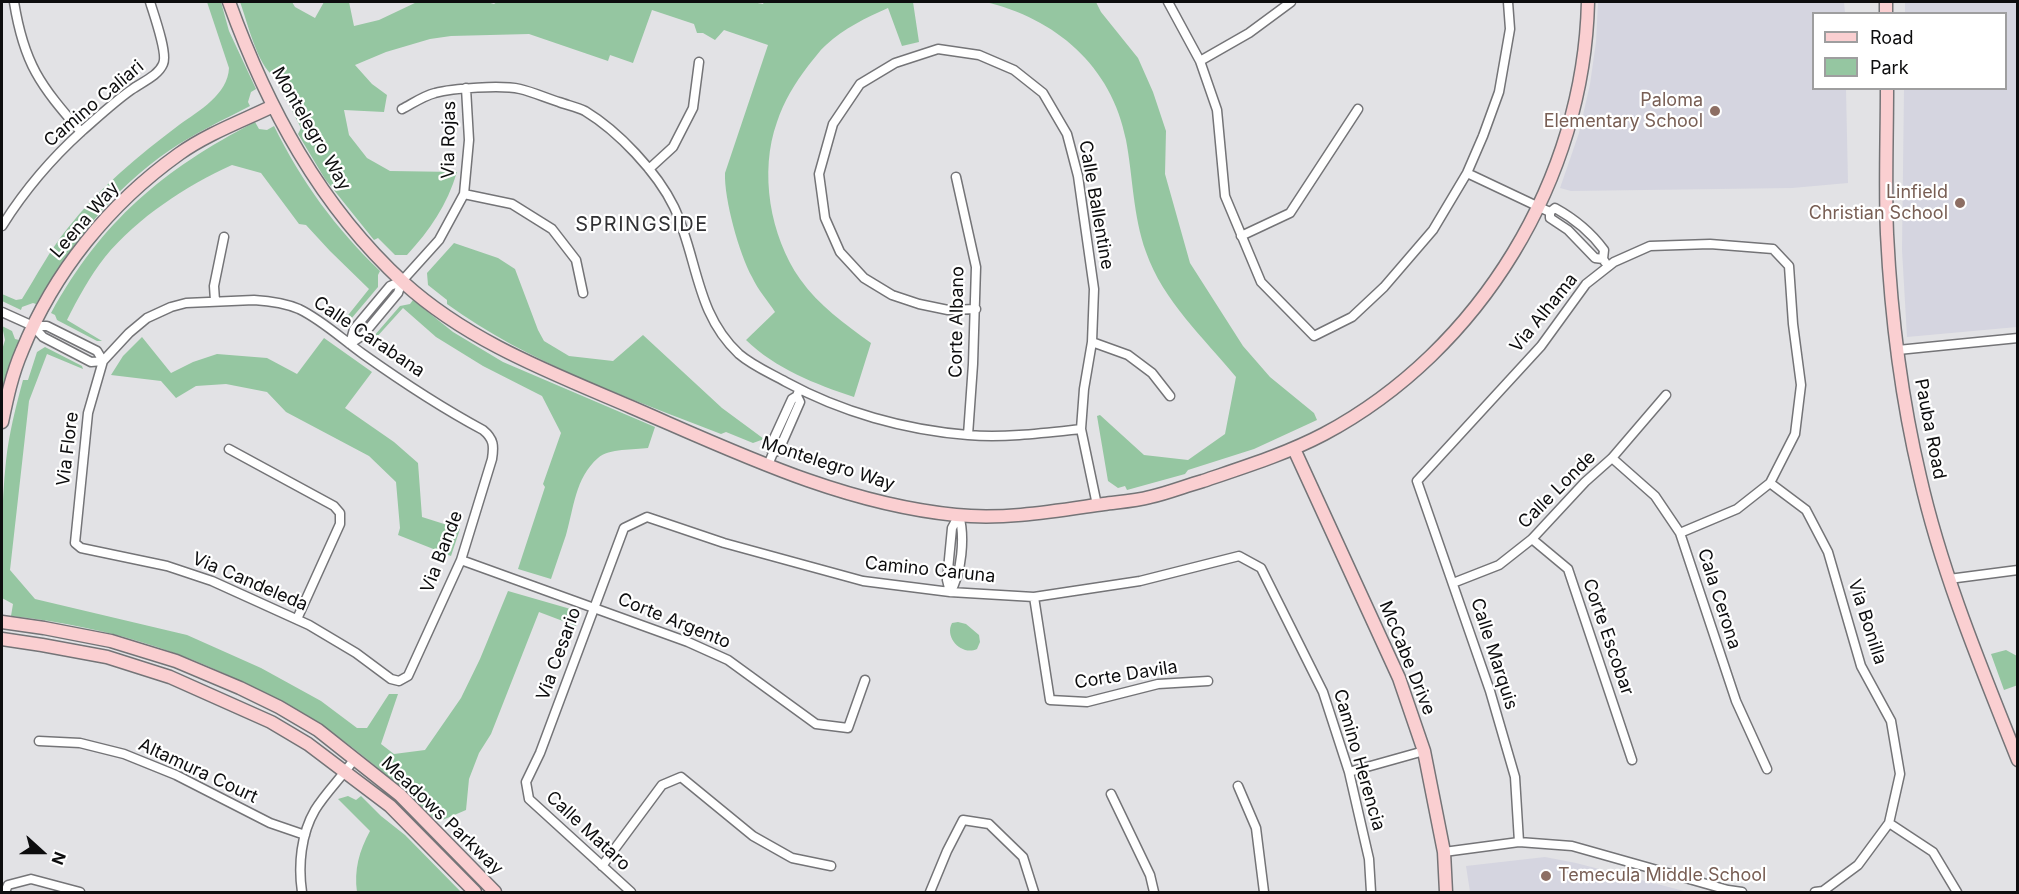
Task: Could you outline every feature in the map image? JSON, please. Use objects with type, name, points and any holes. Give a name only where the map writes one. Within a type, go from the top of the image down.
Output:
[{"type":"street","points":[[14,2],[25,51],[33,69],[54,101],[81,132]]},
{"type":"street","name":"Camino Caliari","points":[[3,222],[35,180],[81,132],[132,89],[157,73],[164,63],[165,52],[150,2]]},
{"type":"street","name":"Montelegro Way","points":[[229,2],[245,45],[273,106],[327,198],[366,245],[402,281],[454,321],[497,347],[540,368],[771,459],[836,490],[892,506],[959,515],[1031,515],[1151,497],[1294,449],[1329,432],[1391,390],[1449,337],[1478,305],[1545,210],[1577,93],[1585,48],[1588,2]]},
{"type":"street","points":[[1168,2],[1200,61],[1217,110],[1225,195],[1261,282],[1314,336],[1352,317],[1384,287],[1433,230],[1467,173],[1499,92],[1510,28],[1508,2]]},
{"type":"street","points":[[1200,61],[1249,33],[1291,2]]},
{"type":"street","name":"Calle Ballentine","points":[[976,309],[948,310],[891,295],[864,278],[840,252],[825,218],[819,174],[833,124],[860,84],[895,63],[938,50],[979,55],[1014,70],[1043,93],[1067,134],[1078,176],[1094,289],[1092,342],[1084,390],[1081,429],[1097,505]]},
{"type":"street","points":[[649,169],[673,147],[693,108],[699,62]]},
{"type":"street","points":[[402,109],[433,93],[466,88],[519,89],[584,111],[626,142],[649,169],[673,206],[690,248],[698,284],[717,329],[740,354],[799,393],[887,422],[968,435],[1028,435],[1081,429]]},
{"type":"street","name":"Via Rojas","points":[[350,344],[354,329],[390,286],[402,281],[439,240],[464,194],[469,140],[466,88]]},
{"type":"street","name":"Pauba Road","points":[[1887,90],[1887,232],[1891,293],[1919,476],[1948,579],[2018,760]]},
{"type":"street","name":"Leena Way","points":[[2,422],[11,381],[33,326],[70,261],[123,199],[180,153],[273,106]]},
{"type":"street","points":[[1241,236],[1290,213],[1358,109]]},
{"type":"street","points":[[1467,173],[1545,210],[1550,218],[1568,230],[1596,258],[1605,263]]},
{"type":"street","name":"Corte Albano","points":[[956,177],[976,267],[976,309],[968,435]]},
{"type":"street","points":[[464,194],[512,204],[552,229],[576,260],[583,293]]},
{"type":"street","points":[[1545,210],[1555,208],[1575,219],[1604,250],[1605,263]]},
{"type":"street","points":[[215,301],[214,286],[224,237]]},
{"type":"street","name":"Via Alhama","points":[[1417,481],[1541,346],[1586,284],[1605,263],[1614,262],[1650,246],[1710,244],[1773,249],[1789,266],[1793,324],[1802,385],[1795,434],[1770,483]]},
{"type":"street","name":"Calle Carabana","points":[[103,361],[129,333],[147,318],[186,303],[254,300],[272,302],[297,308],[310,315],[416,389],[483,430]]},
{"type":"street","points":[[2,312],[33,326],[47,326],[97,351],[103,361]]},
{"type":"street","points":[[1898,350],[2018,338]]},
{"type":"street","points":[[1092,342],[1128,355],[1152,373],[1170,396]]},
{"type":"street","name":"Via Flore","points":[[75,543],[88,413],[91,395],[103,361]]},
{"type":"street","points":[[771,459],[779,450],[800,402],[799,393]]},
{"type":"street","name":"Calle Londe","points":[[1453,583],[1499,565],[1532,539],[1585,482],[1612,458],[1666,395]]},
{"type":"street","name":"Via Bande","points":[[399,681],[408,676],[461,560],[492,459],[494,444],[483,430]]},
{"type":"street","points":[[229,449],[334,506],[340,513],[340,524],[297,619]]},
{"type":"street","name":"McCabe Drive","points":[[1294,449],[1399,678],[1424,751],[1444,852],[1446,892]]},
{"type":"street","name":"Cala Cerona","points":[[1612,458],[1655,496],[1680,533],[1736,701],[1767,769]]},
{"type":"street","name":"Calle Marquis","points":[[1417,481],[1490,691],[1515,777],[1519,842]]},
{"type":"street","points":[[1680,533],[1737,509],[1770,483]]},
{"type":"street","name":"Via Bonilla","points":[[1770,483],[1806,510],[1828,552],[1861,666],[1892,721],[1900,774],[1889,823]]},
{"type":"street","points":[[950,592],[947,580],[952,528],[959,515]]},
{"type":"street","name":"Camino Caruna","points":[[624,528],[647,517],[724,543],[863,581],[950,592],[1034,597],[1140,581],[1239,556]]},
{"type":"street","name":"Via Cesario","points":[[526,791],[526,782],[540,753],[624,528]]},
{"type":"street","name":"Corte Escobar","points":[[1532,539],[1568,569],[1632,760]]},
{"type":"street","name":"Via Candeleda","points":[[75,543],[81,548],[178,570],[212,581],[297,619],[356,653],[391,679],[399,681]]},
{"type":"street","name":"Camino Herencia","points":[[1239,556],[1261,568],[1323,692],[1349,772],[1369,859],[1371,892]]},
{"type":"street","name":"Corte Argento","points":[[461,560],[688,642],[728,660],[816,724],[848,728],[865,680]]},
{"type":"street","points":[[1948,579],[2018,570]]},
{"type":"street","name":"Corte Davila","points":[[1034,597],[1050,700],[1087,702],[1158,684],[1208,681]]},
{"type":"street","name":"Meadows Parkway","points":[[2,622],[111,641],[176,661],[279,707],[318,730],[400,795],[495,892]]},
{"type":"street","name":"Meadows Parkway","points":[[2,639],[107,657],[170,677],[271,722],[308,744],[390,806],[475,892]]},
{"type":"street","name":"Altamura Court","points":[[39,741],[80,743],[124,754],[176,775],[270,824],[305,835]]},
{"type":"street","points":[[1349,772],[1424,751]]},
{"type":"street","points":[[302,892],[301,858],[305,835],[316,809],[355,758]]},
{"type":"street","points":[[602,866],[662,785],[681,777],[753,836],[792,858],[831,866]]},
{"type":"street","points":[[1238,786],[1256,828],[1264,892]]},
{"type":"street","name":"Calle Mataro","points":[[526,791],[529,799],[631,892]]},
{"type":"street","points":[[1111,794],[1150,875],[1154,892]]},
{"type":"street","points":[[930,892],[947,850],[963,820],[989,824],[1023,857],[1034,892]]},
{"type":"street","points":[[1821,892],[1858,865],[1889,823],[1933,852],[1957,892]]},
{"type":"street","points":[[1444,852],[1519,842],[1572,846],[1742,892]]},
{"type":"street","points":[[7,889],[31,879],[80,892]]},
{"type":"shaded area","name":"Paloma Elementary School","points":[[1598,2],[1844,2],[1845,12],[1812,12],[1812,90],[1846,90],[1848,183],[1792,188],[1571,191],[1560,188],[1579,133],[1590,84],[1596,42]]},
{"type":"shaded area","name":"Linfield Christian School","points":[[1905,2],[2017,2],[2017,327],[1907,337],[1902,250],[1904,90],[2007,90],[2007,12],[1905,12]]},
{"type":"shaded area","name":"Temecula Middle School","points":[[1545,857],[1688,892],[1470,892],[1466,866]]},
{"type":"green space","points":[[207,2],[221,2],[229,31],[256,89],[251,92],[248,102],[250,106],[180,144],[149,165],[130,182],[111,200],[78,240],[36,304],[22,307],[21,310],[2,301],[2,294],[16,300],[22,299],[61,237],[92,200],[134,161],[203,108],[224,86],[229,68]]},
{"type":"green space","points":[[240,2],[292,2],[295,7],[315,18],[324,2],[349,2],[354,26],[379,20],[417,2],[487,2],[494,4],[497,2],[752,2],[763,4],[764,2],[913,2],[919,42],[902,46],[888,8],[840,33],[821,50],[794,86],[780,114],[772,141],[768,182],[770,203],[781,243],[790,262],[815,298],[871,343],[854,397],[825,387],[783,367],[746,340],[775,312],[754,282],[742,254],[733,226],[725,173],[768,45],[724,30],[715,40],[703,33],[697,33],[694,24],[652,10],[633,63],[610,55],[608,61],[529,34],[451,36],[430,39],[386,52],[355,65],[372,84],[387,95],[384,112],[344,110],[349,135],[367,158],[390,171],[457,172],[443,206],[423,236],[407,255],[395,255],[378,238],[374,240],[325,179],[298,134],[301,128],[274,76],[268,71],[258,54]]},
{"type":"green space","points":[[985,2],[1096,2],[1101,12],[1138,58],[1153,92],[1166,131],[1165,174],[1190,263],[1243,346],[1270,377],[1314,413],[1317,420],[1254,449],[1188,470],[1185,474],[1127,490],[1125,486],[1118,488],[1108,481],[1097,416],[1100,415],[1144,455],[1188,460],[1225,434],[1236,377],[1185,318],[1153,270],[1138,225],[1126,140],[1119,113],[1108,89],[1094,68],[1057,33],[1011,9]]},
{"type":"green space","points":[[255,122],[259,129],[267,130],[274,126],[308,185],[334,221],[380,271],[378,287],[351,319],[345,319],[369,289],[306,225],[299,224],[261,173],[232,165],[164,204],[132,229],[105,257],[84,287],[67,320],[102,341],[97,341],[57,320],[51,313],[71,280],[91,251],[137,201],[191,159]]},
{"type":"green space","points":[[454,243],[498,258],[515,269],[544,341],[569,356],[613,361],[643,335],[722,408],[764,439],[753,443],[726,432],[721,434],[651,407],[545,362],[478,325],[447,304],[447,300],[428,285],[427,273]]},
{"type":"green space","points":[[413,300],[453,332],[503,362],[655,427],[648,448],[608,452],[590,466],[576,494],[566,535],[551,579],[518,569],[561,433],[542,396],[483,366],[436,337],[403,308],[374,340],[374,336],[400,306],[410,304]]},
{"type":"green space","points":[[2,326],[12,331],[15,339],[19,340],[2,392],[2,350],[5,340]]},
{"type":"green space","points":[[142,337],[171,373],[217,354],[267,358],[297,374],[324,338],[372,372],[345,408],[394,442],[418,463],[422,517],[460,529],[451,556],[398,535],[400,528],[396,482],[369,456],[286,412],[267,392],[226,384],[196,386],[176,398],[161,381],[111,375],[123,356]]},
{"type":"green space","points":[[45,347],[82,366],[83,369],[47,354],[29,401],[10,570],[35,599],[187,635],[261,668],[321,701],[357,728],[367,728],[389,694],[398,694],[381,744],[394,754],[425,750],[461,698],[508,591],[574,610],[578,619],[576,626],[539,612],[491,734],[479,753],[469,779],[466,810],[438,822],[403,790],[330,731],[227,674],[158,647],[122,637],[49,621],[11,616],[13,604],[2,598],[4,478],[7,451],[23,380],[28,380],[37,352]]},
{"type":"green space","points":[[952,623],[966,624],[979,635],[980,642],[977,649],[971,651],[960,648],[952,640],[950,629]]},
{"type":"green space","points":[[2006,650],[2017,656],[2018,685],[2004,690],[1991,654]]},
{"type":"green space","points":[[348,796],[356,800],[361,796],[405,835],[461,892],[357,892],[358,861],[370,831],[338,799]]},
{"type":"place","name":"Paloma Elementary School","points":[[1715,111]]},
{"type":"place","name":"Linfield Christian School","points":[[1960,203]]},
{"type":"place","name":"Temecula Middle School","points":[[1546,876]]},
{"type":"district","name":"SPRINGSIDE","points":[[642,225]]}]
